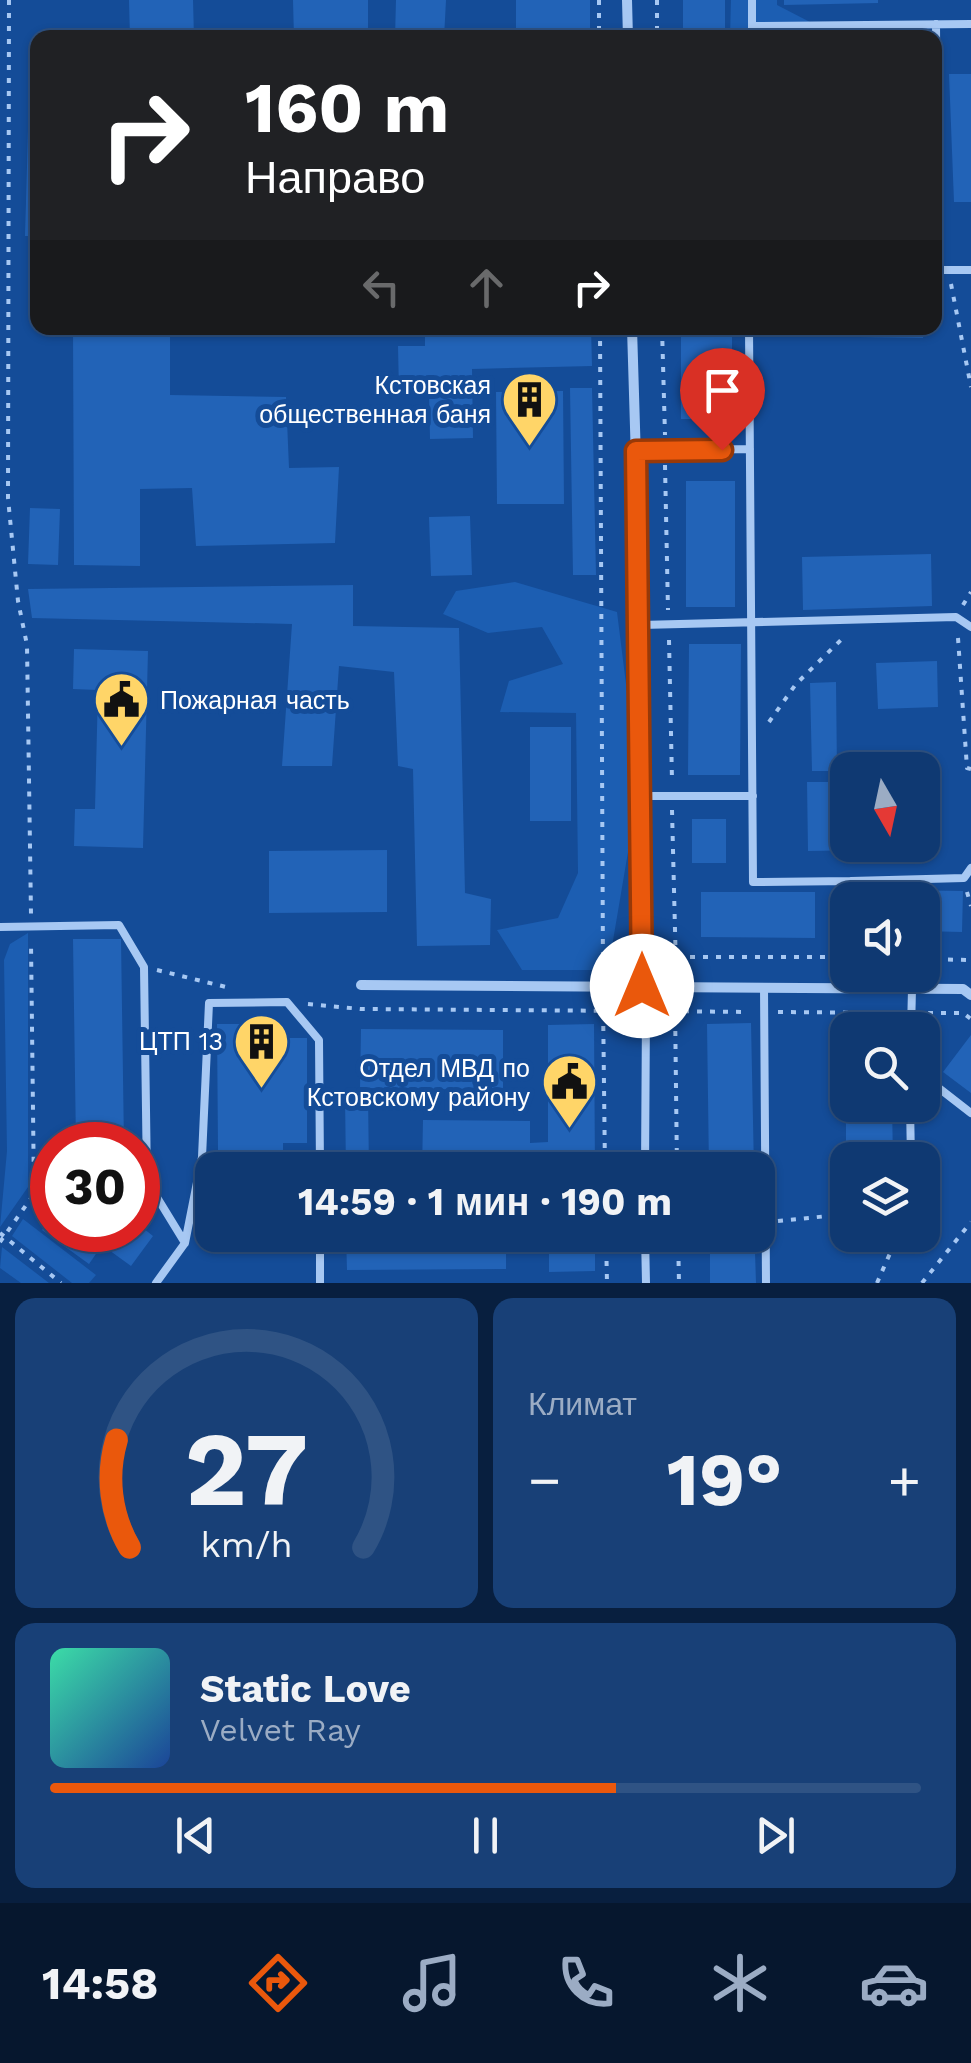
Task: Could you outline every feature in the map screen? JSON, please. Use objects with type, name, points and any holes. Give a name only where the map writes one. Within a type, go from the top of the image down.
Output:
[{"type":"street","points":[[628,0],[628,30]]},
{"type":"street","points":[[632,335],[640,625],[642,986]]},
{"type":"street","points":[[361,985],[830,988]]},
{"type":"street","points":[[940,991],[967,992]]},
{"type":"lane","points":[[752,0],[752,30]]},
{"type":"lane","points":[[936,24],[936,30]]},
{"type":"lane","points":[[752,26],[971,24]]},
{"type":"lane","points":[[856,25],[856,30]]},
{"type":"lane","points":[[942,270],[971,270]]},
{"type":"lane","points":[[750,335],[753,882],[964,878],[971,868]]},
{"type":"lane","points":[[636,451],[750,449]]},
{"type":"lane","points":[[640,625],[956,616],[971,627]]},
{"type":"lane","points":[[640,796],[753,796]]},
{"type":"lane","points":[[0,927],[119,925],[144,967],[147,1180],[185,1243]]},
{"type":"lane","points":[[967,992],[971,978]]},
{"type":"lane","points":[[642,986],[646,1011],[646,1152]]},
{"type":"lane","points":[[763,1152],[764,987]]},
{"type":"lane","points":[[156,1283],[185,1243],[202,1157],[209,1003],[287,1002],[319,1040],[320,1152]]},
{"type":"lane","points":[[940,1089],[971,1114]]},
{"type":"lane","points":[[320,1252],[320,1283]]},
{"type":"lane","points":[[646,1252],[646,1283]]},
{"type":"lane","points":[[764,1252],[766,1283]]},
{"type":"path","points":[[9,0],[8,498],[18,600],[27,646],[34,1194],[1,1237],[61,1283]]},
{"type":"path","points":[[599,0],[599,30]]},
{"type":"path","points":[[657,0],[657,30]]},
{"type":"path","points":[[948,270],[971,387]]},
{"type":"path","points":[[600,335],[605,1152]]},
{"type":"path","points":[[662,335],[678,1152]]},
{"type":"path","points":[[956,616],[967,768],[971,769]]},
{"type":"path","points":[[752,745],[796,684],[862,619]]},
{"type":"path","points":[[676,956],[830,957]]},
{"type":"path","points":[[940,959],[971,960]]},
{"type":"path","points":[[144,967],[234,988]]},
{"type":"path","points":[[287,1002],[361,1010],[830,1012]]},
{"type":"path","points":[[940,1013],[962,1013],[971,1019]]},
{"type":"path","points":[[775,1221],[830,1216]]},
{"type":"path","points":[[922,1283],[971,1222]]},
{"type":"path","points":[[606,1252],[607,1283]]},
{"type":"path","points":[[678,1252],[679,1283]]},
{"type":"path","points":[[877,1283],[891,1252]]},
{"type":"shaded area","points":[[731,0],[777,0],[777,5],[825,30],[730,30]]},
{"type":"shaded area","points":[[515,582],[617,612],[629,708],[628,852],[608,970],[522,970],[497,930],[558,918],[578,873],[576,713],[500,712],[509,681],[563,664],[542,627],[488,633],[443,614],[456,591]]},
{"type":"shaded area","points":[[28,933],[28,1187],[0,1227],[7,1151],[4,960],[10,944]]},
{"type":"shaded area","points":[[23,1219],[30,1224],[30,1250],[12,1236]]},
{"type":"shaded area","points":[[2,1247],[49,1283],[21,1283],[0,1268]]},
{"type":"shaded area","points":[[32,1252],[66,1252],[96,1275],[89,1283],[72,1283]]},
{"type":"building","points":[[129,0],[193,0],[194,30],[130,30]]},
{"type":"building","points":[[293,0],[368,0],[368,30],[294,30]]},
{"type":"building","points":[[396,0],[446,0],[444,30],[395,30]]},
{"type":"building","points":[[516,0],[590,0],[590,30],[516,30]]},
{"type":"building","points":[[683,0],[725,0],[725,30],[683,30]]},
{"type":"building","points":[[784,0],[878,0],[878,3],[784,5]]},
{"type":"building","points":[[949,74],[971,74],[971,202],[954,202]]},
{"type":"building","points":[[29,95],[30,95],[30,236],[25,236]]},
{"type":"building","points":[[73,335],[170,335],[170,395],[286,397],[289,468],[339,467],[335,543],[196,546],[192,488],[140,489],[140,566],[74,565]]},
{"type":"building","points":[[425,335],[591,335],[592,366],[472,369],[473,438],[430,439],[429,391],[399,392],[398,346],[425,346]]},
{"type":"building","points":[[681,335],[732,335],[732,419],[681,419]]},
{"type":"building","points":[[923,335],[923,338],[796,336]]},
{"type":"building","points":[[570,388],[592,388],[596,575],[573,575]]},
{"type":"building","name":"Кстовская общественная баня","points":[[563,391],[564,504],[497,504],[496,392]]},
{"type":"building","points":[[686,481],[735,481],[735,607],[686,607]]},
{"type":"building","points":[[30,508],[60,509],[58,565],[28,564]]},
{"type":"building","points":[[470,516],[472,575],[431,576],[429,517]]},
{"type":"building","points":[[931,554],[932,606],[803,610],[802,557]]},
{"type":"building","points":[[353,585],[353,626],[459,628],[465,893],[491,899],[490,945],[417,946],[413,769],[398,766],[394,672],[339,666],[332,766],[282,766],[292,624],[32,618],[28,589]]},
{"type":"building","points":[[689,644],[741,644],[740,775],[688,775]]},
{"type":"building","name":"Пожарная часть","points":[[74,649],[148,651],[143,848],[74,846],[75,809],[95,809],[98,690],[73,689]]},
{"type":"building","points":[[937,661],[938,707],[878,709],[876,663]]},
{"type":"building","points":[[836,682],[837,752],[830,752],[830,771],[812,771],[810,683]]},
{"type":"building","points":[[530,727],[571,727],[571,821],[530,821]]},
{"type":"building","points":[[807,782],[830,782],[830,851],[808,851]]},
{"type":"building","points":[[692,819],[726,819],[726,863],[692,863]]},
{"type":"building","points":[[387,850],[387,912],[269,913],[269,851]]},
{"type":"building","points":[[940,891],[963,891],[962,932],[940,931]]},
{"type":"building","points":[[701,892],[815,892],[815,938],[701,937]]},
{"type":"building","points":[[73,939],[121,939],[124,1122],[76,1122]]},
{"type":"building","points":[[751,1023],[754,1152],[709,1152],[707,1024]]},
{"type":"building","name":"ЦТП 13","points":[[217,1024],[281,1024],[281,1038],[307,1038],[307,1143],[283,1143],[283,1150],[218,1150]]},
{"type":"building","points":[[594,1024],[595,1152],[422,1152],[423,1120],[530,1121],[530,1143],[548,1142],[548,1025]]},
{"type":"building","points":[[361,1029],[503,1030],[503,1090],[360,1088]]},
{"type":"building","points":[[971,1035],[971,1093],[943,1072]]},
{"type":"building","points":[[368,1096],[369,1152],[346,1152],[345,1097]]},
{"type":"building","points":[[846,1122],[892,1122],[893,1142],[846,1142]]},
{"type":"building","points":[[72,1252],[97,1252],[89,1264]]},
{"type":"building","points":[[112,1252],[141,1252],[131,1266]]},
{"type":"building","points":[[346,1252],[506,1252],[506,1269],[347,1270]]},
{"type":"building","points":[[549,1252],[595,1252],[595,1271],[549,1272]]},
{"type":"building","points":[[755,1252],[756,1283],[710,1283],[710,1253]]},
{"type":"place","name":"Кстовская общественная баня","points":[[530,448]]},
{"type":"place","name":"Пожарная часть","points":[[121,749]]},
{"type":"place","name":"ЦТП 13","points":[[262,1090]]},
{"type":"place","name":"Отдел МВД по Кстовскому району","points":[[569,1131]]},
{"type":"route","points":[[642,986],[636,451],[722,450]]}]
